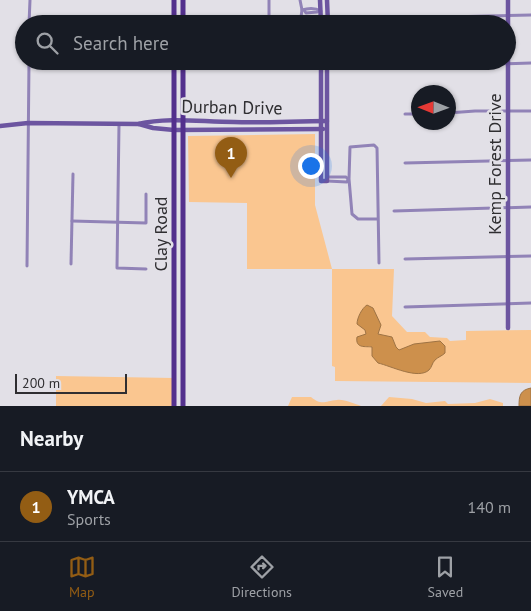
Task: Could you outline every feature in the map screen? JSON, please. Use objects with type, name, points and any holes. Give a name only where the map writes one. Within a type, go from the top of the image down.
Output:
[{"type":"main road","points":[[174,0],[174,15]]},
{"type":"main road","points":[[183,0],[183,15]]},
{"type":"main road","name":"Clay Road","points":[[174,70],[174,406]]},
{"type":"main road","name":"Clay Road","points":[[183,70],[183,406]]},
{"type":"main road","points":[[174,193],[183,194]]},
{"type":"main road","points":[[174,258],[183,258]]},
{"type":"main road","points":[[174,318],[183,318]]},
{"type":"main road","points":[[174,372],[183,372]]},
{"type":"street","points":[[29,15],[30,0]]},
{"type":"street","points":[[269,0],[269,15]]},
{"type":"street","points":[[300,0],[303,10],[302,15]]},
{"type":"street","points":[[320,0],[320,15]]},
{"type":"street","points":[[327,0],[327,15]]},
{"type":"street","name":"Kemp Forest Drive","points":[[508,0],[508,14]]},
{"type":"street","points":[[303,10],[306,8],[320,11],[327,9]]},
{"type":"street","points":[[482,15],[531,15]]},
{"type":"street","points":[[516,63],[531,63]]},
{"type":"street","points":[[27,266],[29,70]]},
{"type":"street","points":[[321,70],[321,121],[324,129],[327,179]]},
{"type":"street","points":[[327,70],[327,121],[324,129],[321,181],[339,177],[346,177],[349,180]]},
{"type":"street","name":"Kemp Forest Drive","points":[[508,70],[508,328]]},
{"type":"street","points":[[456,113],[531,111]]},
{"type":"street","points":[[405,114],[411,114]]},
{"type":"street","name":"Durban Drive","points":[[0,126],[28,123],[138,124],[154,120],[183,119],[247,122],[327,121]]},
{"type":"street","points":[[119,124],[117,268],[146,269]]},
{"type":"street","name":"Durban Drive","points":[[138,124],[174,130],[232,128],[324,129]]},
{"type":"street","points":[[378,219],[354,218],[350,210],[350,147],[376,146],[377,148],[379,262]]},
{"type":"street","points":[[405,163],[508,159],[531,160]]},
{"type":"street","points":[[71,264],[73,174]]},
{"type":"street","points":[[339,177],[339,182]]},
{"type":"street","points":[[327,179],[339,182],[347,182],[349,180]]},
{"type":"street","points":[[72,221],[146,223],[146,194]]},
{"type":"street","points":[[394,211],[508,207],[531,208]]},
{"type":"street","points":[[405,259],[508,255],[531,256]]},
{"type":"street","points":[[405,307],[531,304]]},
{"type":"shaded area","points":[[315,134],[315,205],[332,269],[247,269],[247,203],[189,202],[188,136]]},
{"type":"shaded area","points":[[332,269],[394,269],[392,316],[407,332],[425,332],[430,337],[447,338],[450,341],[466,340],[466,331],[531,330],[531,383],[335,381],[335,367],[332,366]]},
{"type":"shaded area","points":[[367,305],[373,308],[381,325],[378,334],[392,337],[399,350],[414,344],[440,341],[445,346],[445,353],[435,360],[429,370],[418,374],[378,363],[372,356],[372,347],[359,345],[357,341],[357,337],[366,334],[365,330],[357,324],[360,313]]},
{"type":"shaded area","points":[[56,376],[174,378],[174,406],[56,406]]},
{"type":"shaded area","points":[[531,388],[531,406],[519,406],[521,394],[524,390]]},
{"type":"shaded area","points":[[292,397],[311,397],[321,402],[343,400],[361,406],[288,406]]},
{"type":"shaded area","points":[[389,397],[412,399],[426,403],[445,401],[448,404],[475,403],[490,399],[503,403],[503,406],[381,406]]},
{"type":"place","name":"YMCA","points":[[231,178]]}]
